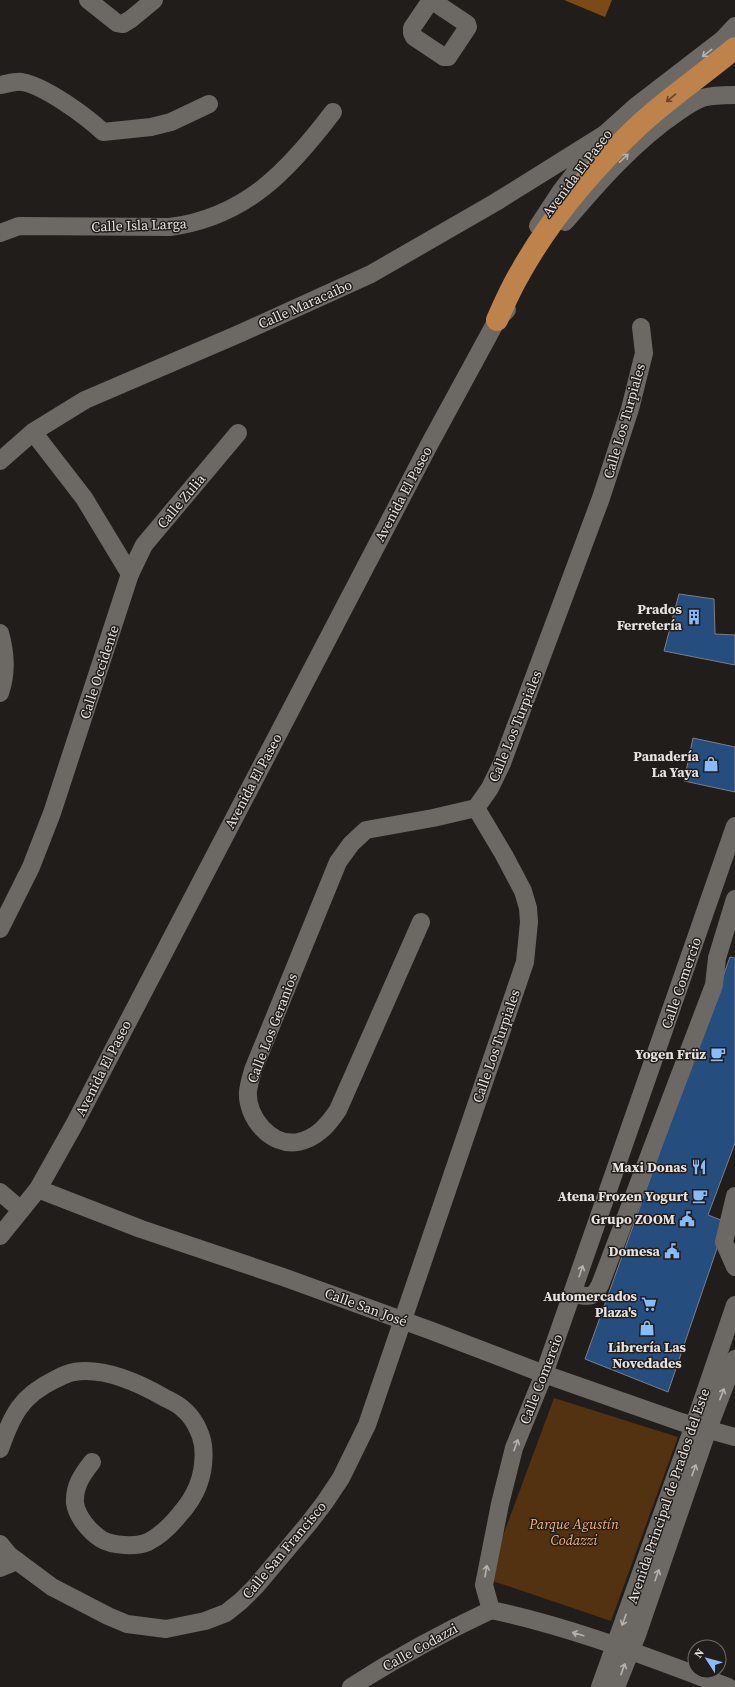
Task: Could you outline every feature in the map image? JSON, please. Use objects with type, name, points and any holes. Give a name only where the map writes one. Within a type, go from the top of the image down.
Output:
[{"type":"highway","points":[[497,320],[520,274],[549,229],[583,185],[608,156],[636,128],[735,48]]},
{"type":"street","points":[[88,0],[117,23],[123,24],[154,0]]},
{"type":"street","name":"Avenida El Paseo","points":[[497,320],[502,297],[516,264],[534,232],[561,191],[605,134],[635,107],[722,40],[735,26]]},
{"type":"street","points":[[0,85],[21,82],[37,86],[92,121],[103,132],[134,129],[171,122],[209,104]]},
{"type":"street","name":"Avenida El Paseo","points":[[0,1236],[38,1189],[74,1125],[429,444],[497,320],[514,302],[541,257],[565,223],[597,185],[624,157],[666,120],[702,98],[735,95]]},
{"type":"street","name":"Calle Isla Larga","points":[[0,233],[19,226],[170,227],[190,224],[211,218],[235,207],[261,191],[308,144],[333,112]]},
{"type":"street","name":"Calle Maracaibo","points":[[0,461],[33,432],[85,400],[234,336],[371,274],[496,202],[605,134]]},
{"type":"street","name":"Calle Los Turpiales","points":[[403,1320],[418,1271],[525,962],[528,908],[523,891],[476,808],[490,788],[502,763],[601,498],[630,409],[644,354],[641,327]]},
{"type":"street","points":[[33,432],[84,498],[130,574]]},
{"type":"street","name":"Calle Zulia","points":[[130,574],[144,545],[238,433]]},
{"type":"street","name":"Calle Occidente","points":[[0,929],[30,867],[52,813],[130,574]]},
{"type":"street","points":[[0,633],[5,650],[5,670],[0,694]]},
{"type":"street","name":"Calle Los Geranios","points":[[421,922],[338,1110],[327,1126],[312,1137],[297,1142],[282,1141],[270,1134],[258,1124],[250,1109],[248,1092],[253,1070],[338,862],[351,844],[366,830],[433,818],[476,808]]},
{"type":"street","name":"Calle Comercio","points":[[490,1610],[484,1585],[500,1504],[514,1448],[544,1374],[573,1294],[735,826]]},
{"type":"street","points":[[573,1294],[590,1297],[595,1294],[600,1285],[714,985],[717,958],[735,899]]},
{"type":"street","name":"Calle San José","points":[[38,1189],[141,1229],[283,1277],[403,1320],[544,1374],[735,1437]]},
{"type":"street","points":[[0,1192],[21,1210]]},
{"type":"street","points":[[735,1196],[724,1242],[735,1267]]},
{"type":"street","name":"Avenida Principal de Prados del Este","points":[[600,1687],[622,1648],[701,1427],[735,1305]]},
{"type":"street","name":"Calle San Francisco","points":[[0,1544],[9,1555],[52,1587],[95,1610],[127,1624],[166,1630],[205,1621],[226,1613],[256,1586],[321,1507],[341,1478],[367,1425],[403,1320]]},
{"type":"street","name":"Avenida Principal de Prados del Este","points":[[701,1427],[735,1359]]},
{"type":"street","points":[[0,1448],[13,1416],[27,1398],[44,1385],[74,1372],[95,1371],[119,1377],[154,1392],[183,1408],[198,1430],[202,1440],[203,1472],[194,1496],[176,1520],[148,1542],[139,1544],[119,1545],[102,1540],[87,1526],[80,1516],[75,1504],[78,1484],[80,1477],[92,1462]]},
{"type":"street","points":[[0,1568],[17,1561]]},
{"type":"street","points":[[490,1610],[622,1648],[728,1687]]},
{"type":"street","name":"Calle Codazzi","points":[[351,1687],[394,1660],[441,1634],[490,1610]]},
{"type":"street","name":"Avenida Principal de Prados del Este","points":[[616,1687],[622,1648]]},
{"type":"green space","name":"Parque Agustín Codazzi","points":[[554,1398],[678,1437],[611,1621],[487,1579]]},
{"type":"shaded area","points":[[564,0],[612,0],[605,17]]},
{"type":"building","name":"Prados Ferretería","points":[[679,594],[714,599],[715,634],[735,635],[735,665],[664,651]]},
{"type":"building","name":"Panadería La Yaya","points":[[693,738],[735,747],[735,792],[684,781]]},
{"type":"building","points":[[730,957],[735,958],[735,1143],[708,1215],[726,1222],[668,1392],[585,1359]]},
{"type":"place","name":"Prados Ferretería","points":[[694,617]]},
{"type":"place","name":"Panadería La Yaya","points":[[711,764]]},
{"type":"place","name":"Yogen Früz","points":[[718,1054]]},
{"type":"place","name":"Maxi Donas","points":[[699,1167]]},
{"type":"place","name":"Atena Frozen Yogurt","points":[[700,1196]]},
{"type":"place","name":"Grupo ZOOM","points":[[687,1219]]},
{"type":"place","name":"Domesa","points":[[672,1251]]},
{"type":"place","name":"Automercados Plaza's","points":[[649,1304]]},
{"type":"place","name":"Librería Las Novedades","points":[[647,1328]]}]
